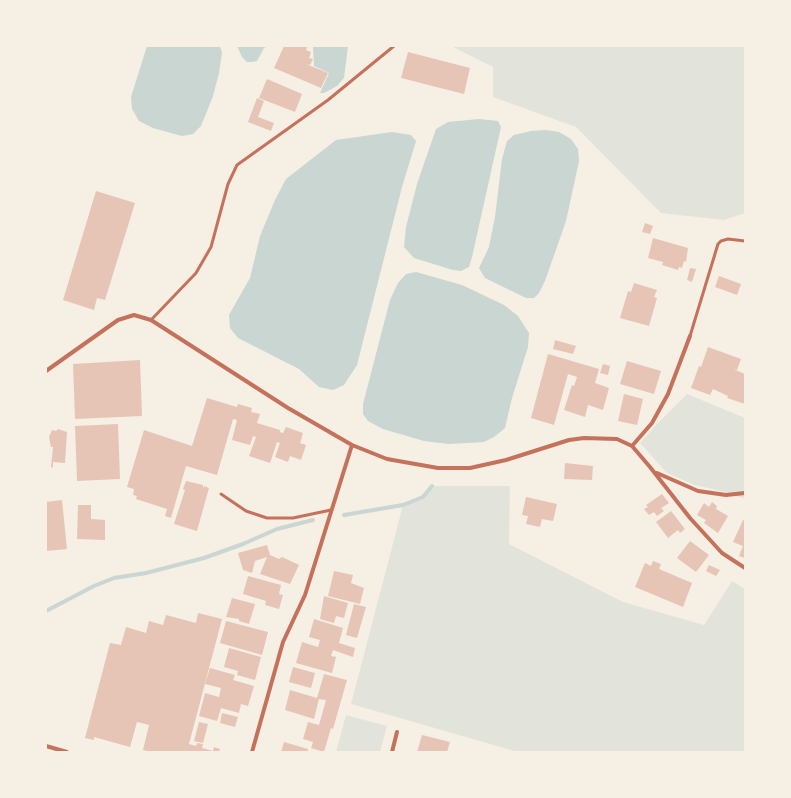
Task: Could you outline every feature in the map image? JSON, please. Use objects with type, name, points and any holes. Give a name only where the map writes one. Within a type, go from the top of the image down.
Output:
[{"type":"street","points":[[46,372],[118,320],[134,314],[151,320],[288,408],[352,444],[387,459],[446,468],[470,468],[569,440],[584,438],[617,439],[632,446],[656,473],[690,518],[722,553],[745,568]]},
{"type":"street","points":[[632,446],[652,423],[668,394],[690,336]]},
{"type":"street","points":[[252,752],[283,642],[305,595],[352,444]]},
{"type":"street","points":[[656,473],[698,491],[726,494],[745,493]]},
{"type":"street","points":[[392,752],[397,732]]},
{"type":"street","points":[[46,746],[67,752]]},
{"type":"lane","points":[[151,320],[196,273],[210,248],[228,184],[237,166],[328,100],[394,46]]},
{"type":"lane","points":[[690,336],[718,244],[721,241],[728,239],[745,241]]},
{"type":"lane","points":[[221,494],[246,511],[267,518],[293,518],[331,510]]},
{"type":"shaded area","points":[[147,46],[220,46],[222,53],[213,96],[201,126],[193,134],[182,136],[153,128],[139,121],[132,109],[131,97]]},
{"type":"shaded area","points":[[237,46],[268,46],[264,48],[257,61],[247,62],[242,57]]},
{"type":"shaded area","points":[[313,46],[348,46],[344,78],[337,86],[324,93],[320,93],[329,73],[314,66]]},
{"type":"shaded area","points":[[451,46],[745,46],[745,213],[724,220],[661,213],[576,127],[493,97],[493,67]]},
{"type":"shaded area","points":[[479,119],[498,121],[501,127],[469,267],[461,271],[453,270],[414,258],[404,247],[406,227],[417,184],[436,129],[448,122]]},
{"type":"shaded area","points":[[546,130],[559,132],[571,139],[578,149],[579,161],[566,221],[545,281],[539,293],[534,298],[526,298],[485,278],[479,268],[489,247],[495,217],[502,159],[507,141],[514,135],[531,131]]},
{"type":"shaded area","points":[[392,132],[411,135],[416,141],[402,187],[357,365],[344,385],[333,390],[319,387],[299,369],[238,338],[230,328],[229,315],[250,278],[260,236],[275,200],[286,179],[336,140]]},
{"type":"shaded area","points":[[416,272],[462,285],[504,305],[518,316],[529,333],[528,347],[512,398],[505,428],[494,437],[484,442],[449,444],[424,441],[383,429],[368,421],[363,414],[363,404],[390,300],[398,283],[406,274]]},
{"type":"shaded area","points":[[687,394],[745,418],[745,499],[725,492],[695,485],[667,473],[640,443]]},
{"type":"shaded area","points":[[432,486],[510,486],[509,544],[623,602],[704,625],[732,581],[745,589],[745,752],[518,752],[351,704],[403,505],[423,497]]},
{"type":"shaded area","points":[[346,715],[387,726],[380,752],[336,752]]},
{"type":"building","points":[[284,46],[308,46],[306,50],[311,52],[309,58],[313,59],[310,65],[306,64],[328,73],[321,88],[274,68]]},
{"type":"building","points":[[408,52],[470,68],[464,94],[401,78]]},
{"type":"building","points":[[267,79],[302,94],[295,112],[259,98]]},
{"type":"building","points":[[257,98],[264,101],[258,117],[274,123],[271,131],[248,122]]},
{"type":"building","points":[[96,191],[135,203],[105,300],[97,298],[94,310],[63,300]]},
{"type":"building","points":[[645,223],[653,226],[650,234],[642,232]]},
{"type":"building","points":[[653,238],[688,248],[686,262],[684,261],[682,268],[679,267],[678,270],[662,265],[663,262],[648,258]]},
{"type":"building","points":[[690,268],[696,269],[692,282],[687,280]]},
{"type":"building","points":[[719,276],[741,284],[737,295],[715,287]]},
{"type":"building","points":[[634,283],[657,290],[654,297],[657,298],[649,326],[620,318],[628,291],[631,292]]},
{"type":"building","points":[[555,340],[576,346],[573,354],[553,349]]},
{"type":"building","points":[[708,347],[741,359],[737,370],[733,369],[745,374],[745,404],[727,398],[728,396],[713,389],[710,395],[691,388]]},
{"type":"building","points":[[548,354],[599,369],[595,383],[609,388],[603,410],[588,405],[585,417],[564,410],[572,385],[574,386],[577,377],[568,374],[554,425],[531,418]]},
{"type":"building","points":[[140,360],[142,416],[75,419],[73,364]]},
{"type":"building","points":[[627,361],[661,371],[654,394],[620,384]]},
{"type":"building","points":[[603,364],[610,366],[608,375],[600,373]]},
{"type":"building","points":[[624,394],[643,399],[637,425],[618,421]]},
{"type":"building","points":[[207,398],[237,407],[238,404],[252,408],[251,412],[260,414],[257,423],[280,430],[280,432],[283,433],[286,427],[303,433],[300,443],[306,445],[301,460],[290,456],[288,462],[275,457],[280,443],[277,442],[270,463],[249,456],[256,437],[253,436],[250,445],[232,440],[237,420],[233,419],[217,475],[186,466],[171,518],[165,516],[167,509],[136,499],[137,496],[133,495],[134,489],[127,487],[144,430],[192,446]]},
{"type":"building","points":[[118,424],[120,479],[77,481],[75,426]]},
{"type":"building","points":[[58,429],[67,432],[65,463],[53,462],[53,468],[51,467],[53,447],[51,447],[49,437],[52,430],[56,431]]},
{"type":"building","points":[[565,463],[593,466],[592,480],[564,479]]},
{"type":"building","points":[[186,481],[203,485],[203,489],[204,486],[209,488],[197,531],[174,524],[185,490],[183,489]]},
{"type":"building","points":[[662,494],[669,503],[661,508],[664,511],[657,516],[654,512],[649,515],[644,509],[648,507],[646,505]]},
{"type":"building","points":[[526,497],[557,504],[553,521],[542,519],[540,527],[526,524],[528,516],[522,515]]},
{"type":"building","points":[[62,500],[67,549],[46,551],[46,502]]},
{"type":"building","points":[[712,502],[717,506],[716,509],[728,516],[718,533],[704,523],[706,520],[697,515],[704,503],[709,507]]},
{"type":"building","points":[[78,505],[91,505],[91,519],[105,520],[105,540],[77,539]]},
{"type":"building","points":[[671,511],[685,529],[680,533],[678,530],[668,538],[656,522]]},
{"type":"building","points":[[743,520],[745,521],[745,558],[739,556],[743,546],[733,542]]},
{"type":"building","points":[[690,541],[709,555],[696,572],[677,558]]},
{"type":"building","points":[[267,545],[270,555],[279,559],[282,557],[299,565],[290,584],[260,574],[267,557],[255,561],[252,573],[243,570],[238,553]]},
{"type":"building","points":[[653,561],[661,564],[659,569],[692,583],[683,607],[635,587],[645,563],[651,566]]},
{"type":"building","points":[[709,565],[720,570],[716,576],[706,571]]},
{"type":"building","points":[[334,571],[353,575],[351,583],[364,588],[360,604],[328,596]]},
{"type":"building","points":[[248,576],[281,585],[279,594],[283,595],[279,609],[265,605],[266,601],[243,594]]},
{"type":"building","points":[[324,596],[348,603],[344,618],[336,616],[334,623],[320,619]]},
{"type":"building","points":[[232,598],[255,604],[249,624],[239,621],[239,619],[226,617]]},
{"type":"building","points":[[354,604],[366,607],[357,638],[346,635]]},
{"type":"building","points":[[198,613],[222,619],[189,744],[196,746],[197,743],[203,744],[202,748],[213,751],[214,747],[220,749],[219,752],[151,752],[143,750],[149,725],[137,722],[130,747],[94,737],[94,740],[85,738],[110,643],[121,645],[126,627],[146,633],[149,621],[163,625],[166,615],[196,623]]},
{"type":"building","points":[[314,619],[343,628],[339,643],[355,648],[353,657],[333,650],[331,656],[336,657],[332,673],[296,663],[302,642],[318,647],[320,640],[309,637]]},
{"type":"building","points":[[226,621],[268,632],[262,655],[220,643]]},
{"type":"building","points":[[229,648],[261,657],[255,680],[237,675],[238,671],[224,667]]},
{"type":"building","points":[[293,667],[315,673],[311,688],[289,682]]},
{"type":"building","points":[[210,668],[235,675],[233,680],[254,686],[248,706],[241,704],[239,713],[221,708],[217,721],[199,716],[205,693],[219,697],[221,688],[205,684]]},
{"type":"building","points":[[324,674],[347,680],[333,729],[331,728],[324,752],[311,748],[313,742],[303,739],[308,722],[319,725],[326,700],[319,699],[314,719],[285,710],[290,690],[317,698]]},
{"type":"building","points":[[222,713],[238,717],[235,727],[220,723]]},
{"type":"building","points":[[199,722],[208,724],[203,743],[194,741]]},
{"type":"building","points":[[422,735],[450,742],[447,752],[417,752]]},
{"type":"building","points":[[284,742],[308,749],[308,752],[281,752]]},
{"type":"waterway","points":[[344,515],[403,505],[423,497],[432,486]]},
{"type":"waterway","points":[[46,611],[94,586],[114,578],[146,573],[204,558],[243,544],[277,529],[313,520]]}]
